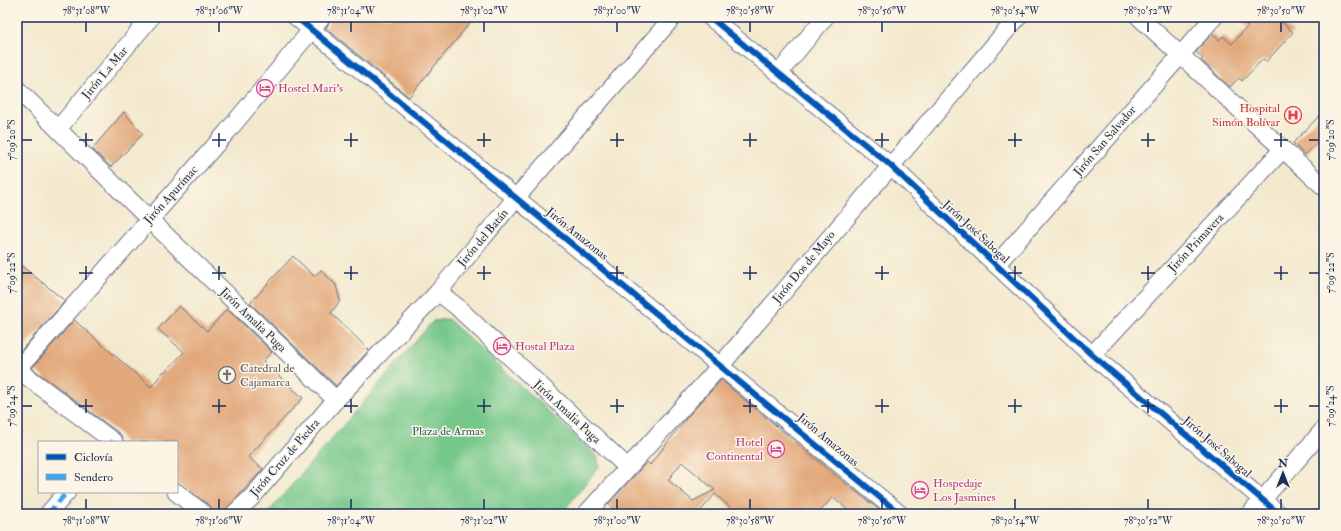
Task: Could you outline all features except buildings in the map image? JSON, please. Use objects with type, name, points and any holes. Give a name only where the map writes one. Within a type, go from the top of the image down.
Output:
[{"type":"street","name":"Jirón La Mar","points":[[58,128],[151,17]]},
{"type":"street","name":"Jirón Amazonas","points":[[296,17],[316,23],[515,199],[721,365],[900,514]]},
{"type":"street","name":"Jirón del Batán","points":[[336,400],[438,292],[515,199],[673,17]]},
{"type":"street","name":"Jirón José Sabogal","points":[[710,17],[779,72],[890,165],[1092,355],[1279,514]]},
{"type":"street","points":[[779,72],[825,17]]},
{"type":"street","name":"Jirón Dos de Mayo","points":[[586,514],[721,365],[890,165],[1018,17]]},
{"type":"street","points":[[1139,17],[1324,187]]},
{"type":"street","name":"Jirón San Salvador","points":[[996,265],[1214,17]]},
{"type":"street","name":"Jirón Apurímac","points":[[17,369],[227,132],[316,23]]},
{"type":"street","name":"Jirón Amalia Puga","points":[[17,89],[336,400]]},
{"type":"street","name":"Jirón Primavera","points":[[1092,355],[1283,149]]},
{"type":"street","name":"Jirón Amalia Puga","points":[[438,292],[456,306],[627,467]]},
{"type":"street","points":[[17,369],[112,441]]},
{"type":"street","name":"Jirón Cruz de Piedra","points":[[234,514],[253,496],[336,400]]},
{"type":"street","points":[[1250,514],[1324,429]]},
{"type":"street","points":[[48,514],[66,493]]},
{"type":"street","points":[[177,493],[204,514]]},
{"type":"green space","name":"Plaza de Armas","points":[[448,319],[598,457],[599,467],[561,514],[267,514],[433,321]]},
{"type":"marked path","points":[[48,514],[66,493]]},
{"type":"cycle path","points":[[296,17],[900,514]]},
{"type":"cycle path","points":[[710,17],[890,165],[1092,355],[1279,514]]},
{"type":"place","name":"Hostel Mari's","points":[[265,88]]},
{"type":"place","name":"Hospital Simón Bolívar","points":[[1293,115]]},
{"type":"place","name":"Hostal Plaza","points":[[502,346]]},
{"type":"place","name":"Catedral de Cajamarca","points":[[227,375]]},
{"type":"place","name":"Hotel Continental","points":[[776,449]]},
{"type":"place","name":"Hospedaje Los Jasmines","points":[[920,490]]}]
